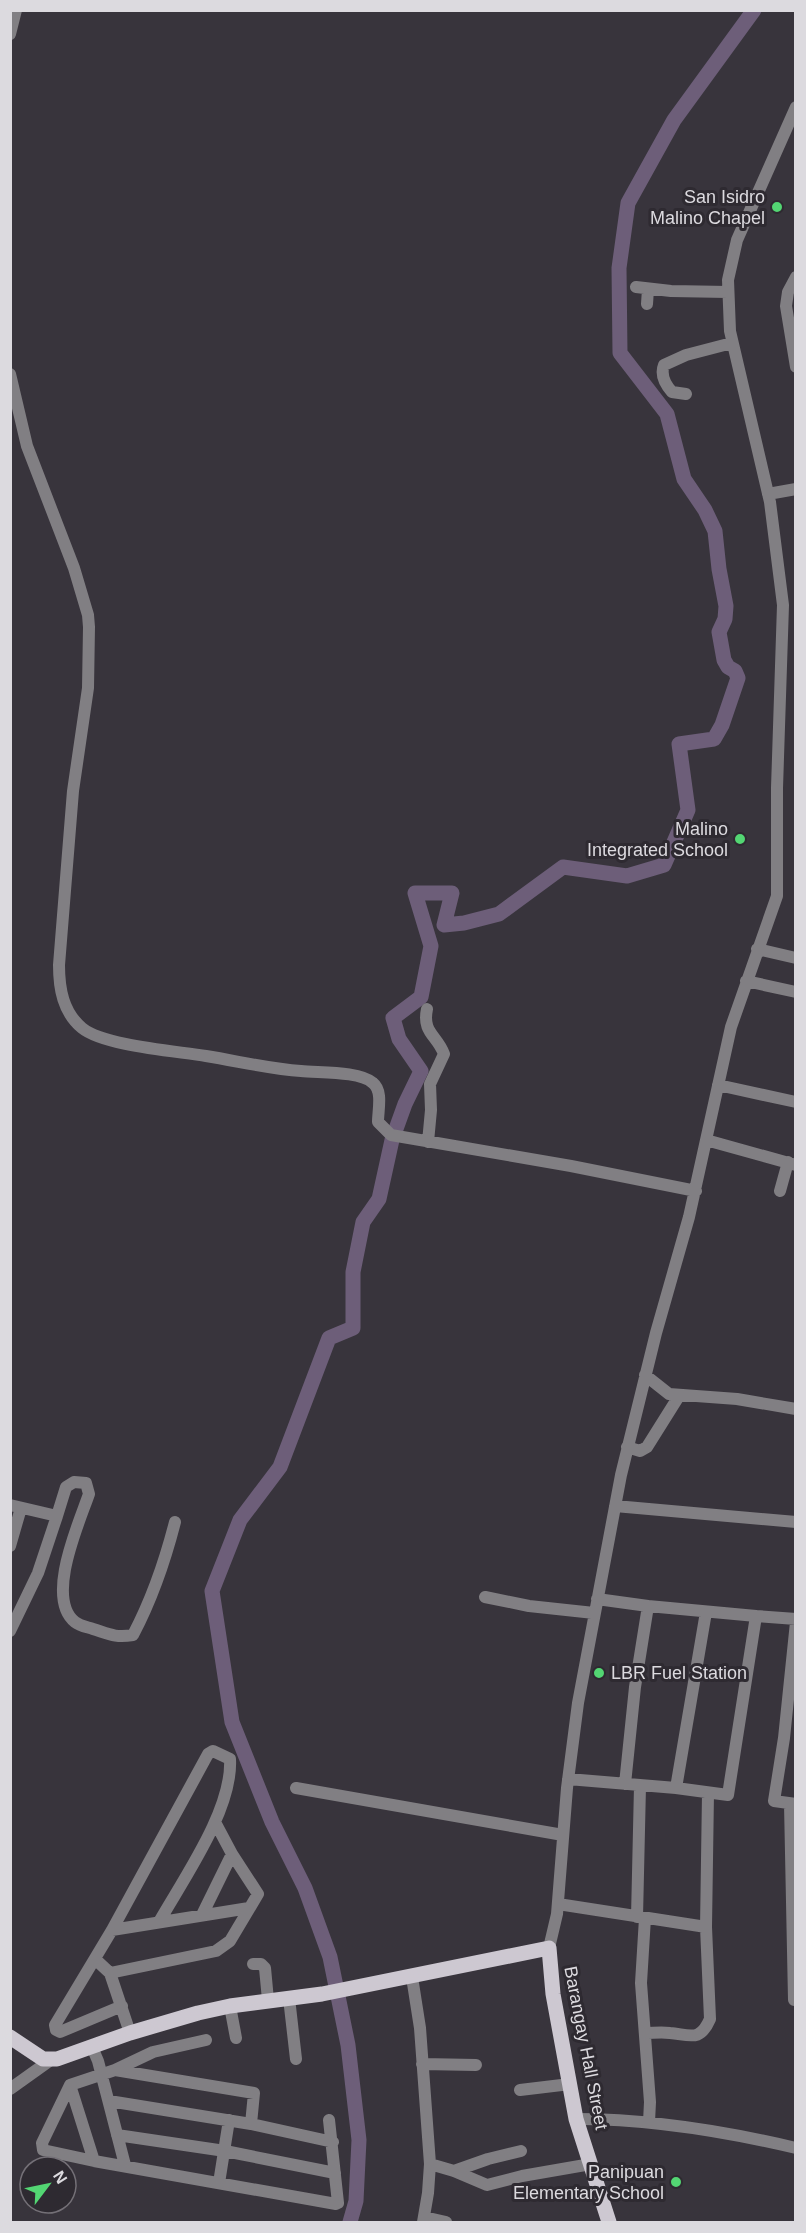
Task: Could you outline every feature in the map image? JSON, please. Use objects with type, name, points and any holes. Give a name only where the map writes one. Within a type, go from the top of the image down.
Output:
[{"type":"main road","points":[[10,2037],[43,2059],[52,2059],[175,2018],[230,2006],[344,1990],[549,1948]]},
{"type":"main road","name":"Barangay Hall Street","points":[[549,1948],[552,1994],[576,2119],[609,2223]]},
{"type":"street","points":[[10,34],[16,10]]},
{"type":"street","points":[[549,1948],[558,1904],[568,1779],[578,1703],[627,1447],[696,1191],[731,1027],[757,949],[775,905],[778,888],[777,788],[783,617],[774,497],[732,343],[728,292],[733,252],[791,129],[795,108]]},
{"type":"street","points":[[795,277],[788,292],[795,367]]},
{"type":"street","points":[[647,304],[642,288],[728,292]]},
{"type":"street","points":[[686,394],[672,392],[665,384],[662,370],[664,365],[686,355],[732,343]]},
{"type":"street","points":[[10,374],[27,446],[74,568],[89,627],[88,688],[74,792],[59,965],[59,985],[64,1002],[80,1027],[100,1037],[294,1071],[366,1078],[376,1086],[379,1094],[378,1122],[391,1135],[405,1139],[571,1166],[696,1191]]},
{"type":"street","points":[[774,497],[795,489]]},
{"type":"street","points":[[774,497],[795,496]]},
{"type":"street","points":[[757,949],[790,956]]},
{"type":"street","points":[[746,981],[795,992]]},
{"type":"street","points":[[427,1009],[426,1026],[441,1046],[444,1054],[430,1084],[431,1110],[428,1142]]},
{"type":"street","points":[[718,1085],[795,1102]]},
{"type":"street","points":[[706,1140],[792,1163],[780,1191]]},
{"type":"street","points":[[645,1375],[674,1395]]},
{"type":"street","points":[[640,1395],[737,1399],[795,1409]]},
{"type":"street","points":[[627,1447],[640,1452],[647,1447],[674,1395]]},
{"type":"street","points":[[10,1631],[38,1574],[66,1487],[74,1482],[86,1483],[89,1494],[64,1571],[64,1596],[68,1614],[74,1621],[119,1638],[133,1635],[141,1619],[164,1564],[176,1522]]},
{"type":"street","points":[[615,1506],[795,1522]]},
{"type":"street","points":[[10,1546],[16,1507],[57,1516]]},
{"type":"street","points":[[485,1597],[529,1606],[594,1613]]},
{"type":"street","points":[[597,1599],[795,1621],[790,1738],[774,1801],[793,1804],[794,2000]]},
{"type":"street","points":[[625,1784],[635,1687],[648,1606]]},
{"type":"street","points":[[676,1788],[706,1612]]},
{"type":"street","points":[[568,1779],[728,1794],[756,1616]]},
{"type":"street","points":[[122,2006],[60,2032],[56,2030],[55,2025],[112,1930],[208,1754],[213,1751],[228,1757],[230,1762],[226,1794],[215,1822],[159,1922]]},
{"type":"street","points":[[640,1786],[641,1983],[650,2102],[649,2122]]},
{"type":"street","points":[[296,1788],[563,1834]]},
{"type":"street","points":[[645,2033],[673,2033],[693,2037],[705,2030],[710,2019],[706,1927],[708,1793]]},
{"type":"street","points":[[110,1973],[216,1951],[230,1941],[258,1894],[231,1854],[215,1822]]},
{"type":"street","points":[[202,1915],[231,1854]]},
{"type":"street","points":[[558,1904],[706,1927]]},
{"type":"street","points":[[112,1930],[249,1908]]},
{"type":"street","points":[[95,1959],[110,1973],[130,2032]]},
{"type":"street","points":[[253,1964],[261,1964],[265,1968],[268,2000]]},
{"type":"street","points":[[411,1977],[420,2028],[430,2164],[423,2220],[446,2223]]},
{"type":"street","points":[[289,1998],[296,2059]]},
{"type":"street","points":[[230,2006],[236,2038]]},
{"type":"street","points":[[206,2040],[153,2052],[115,2070],[70,2085],[42,2142],[42,2147],[46,2152],[336,2204],[338,2203],[333,2142],[329,2120]]},
{"type":"street","points":[[93,2047],[125,2165]]},
{"type":"street","points":[[10,2089],[52,2059]]},
{"type":"street","points":[[422,2064],[476,2065]]},
{"type":"street","points":[[115,2070],[254,2093],[251,2124]]},
{"type":"street","points":[[520,2090],[570,2084]]},
{"type":"street","points":[[70,2085],[94,2161]]},
{"type":"street","points":[[109,2101],[230,2120],[333,2142]]},
{"type":"street","points":[[576,2119],[649,2122],[693,2128],[795,2148]]},
{"type":"street","points":[[219,2183],[230,2120]]},
{"type":"street","points":[[117,2135],[225,2151],[335,2173]]},
{"type":"street","points":[[454,2171],[521,2151]]},
{"type":"street","points":[[430,2164],[487,2185],[522,2176],[591,2164]]},
{"type":"waterway","points":[[350,2222],[356,2201],[359,2140],[348,2045],[330,1957],[305,1888],[272,1822],[232,1722],[212,1591],[240,1520],[280,1467],[329,1338],[353,1328],[353,1272],[363,1222],[379,1199],[392,1140],[405,1104],[421,1071],[399,1039],[393,1018],[421,997],[431,946],[415,893],[452,893],[444,925],[464,923],[499,914],[563,867],[627,876],[664,865],[688,810],[679,744],[714,739],[722,725],[738,678],[735,671],[728,667],[724,660],[719,632],[725,619],[726,606],[715,531],[705,510],[684,479],[667,414],[620,353],[619,268],[628,203],[674,120],[754,10]]},
{"type":"place","name":"San Isidro Malino Chapel","points":[[777,207]]},
{"type":"place","name":"Malino Integrated School","points":[[740,839]]},
{"type":"place","name":"LBR Fuel Station","points":[[599,1673]]},
{"type":"place","name":"Panipuan Elementary School","points":[[676,2182]]}]
